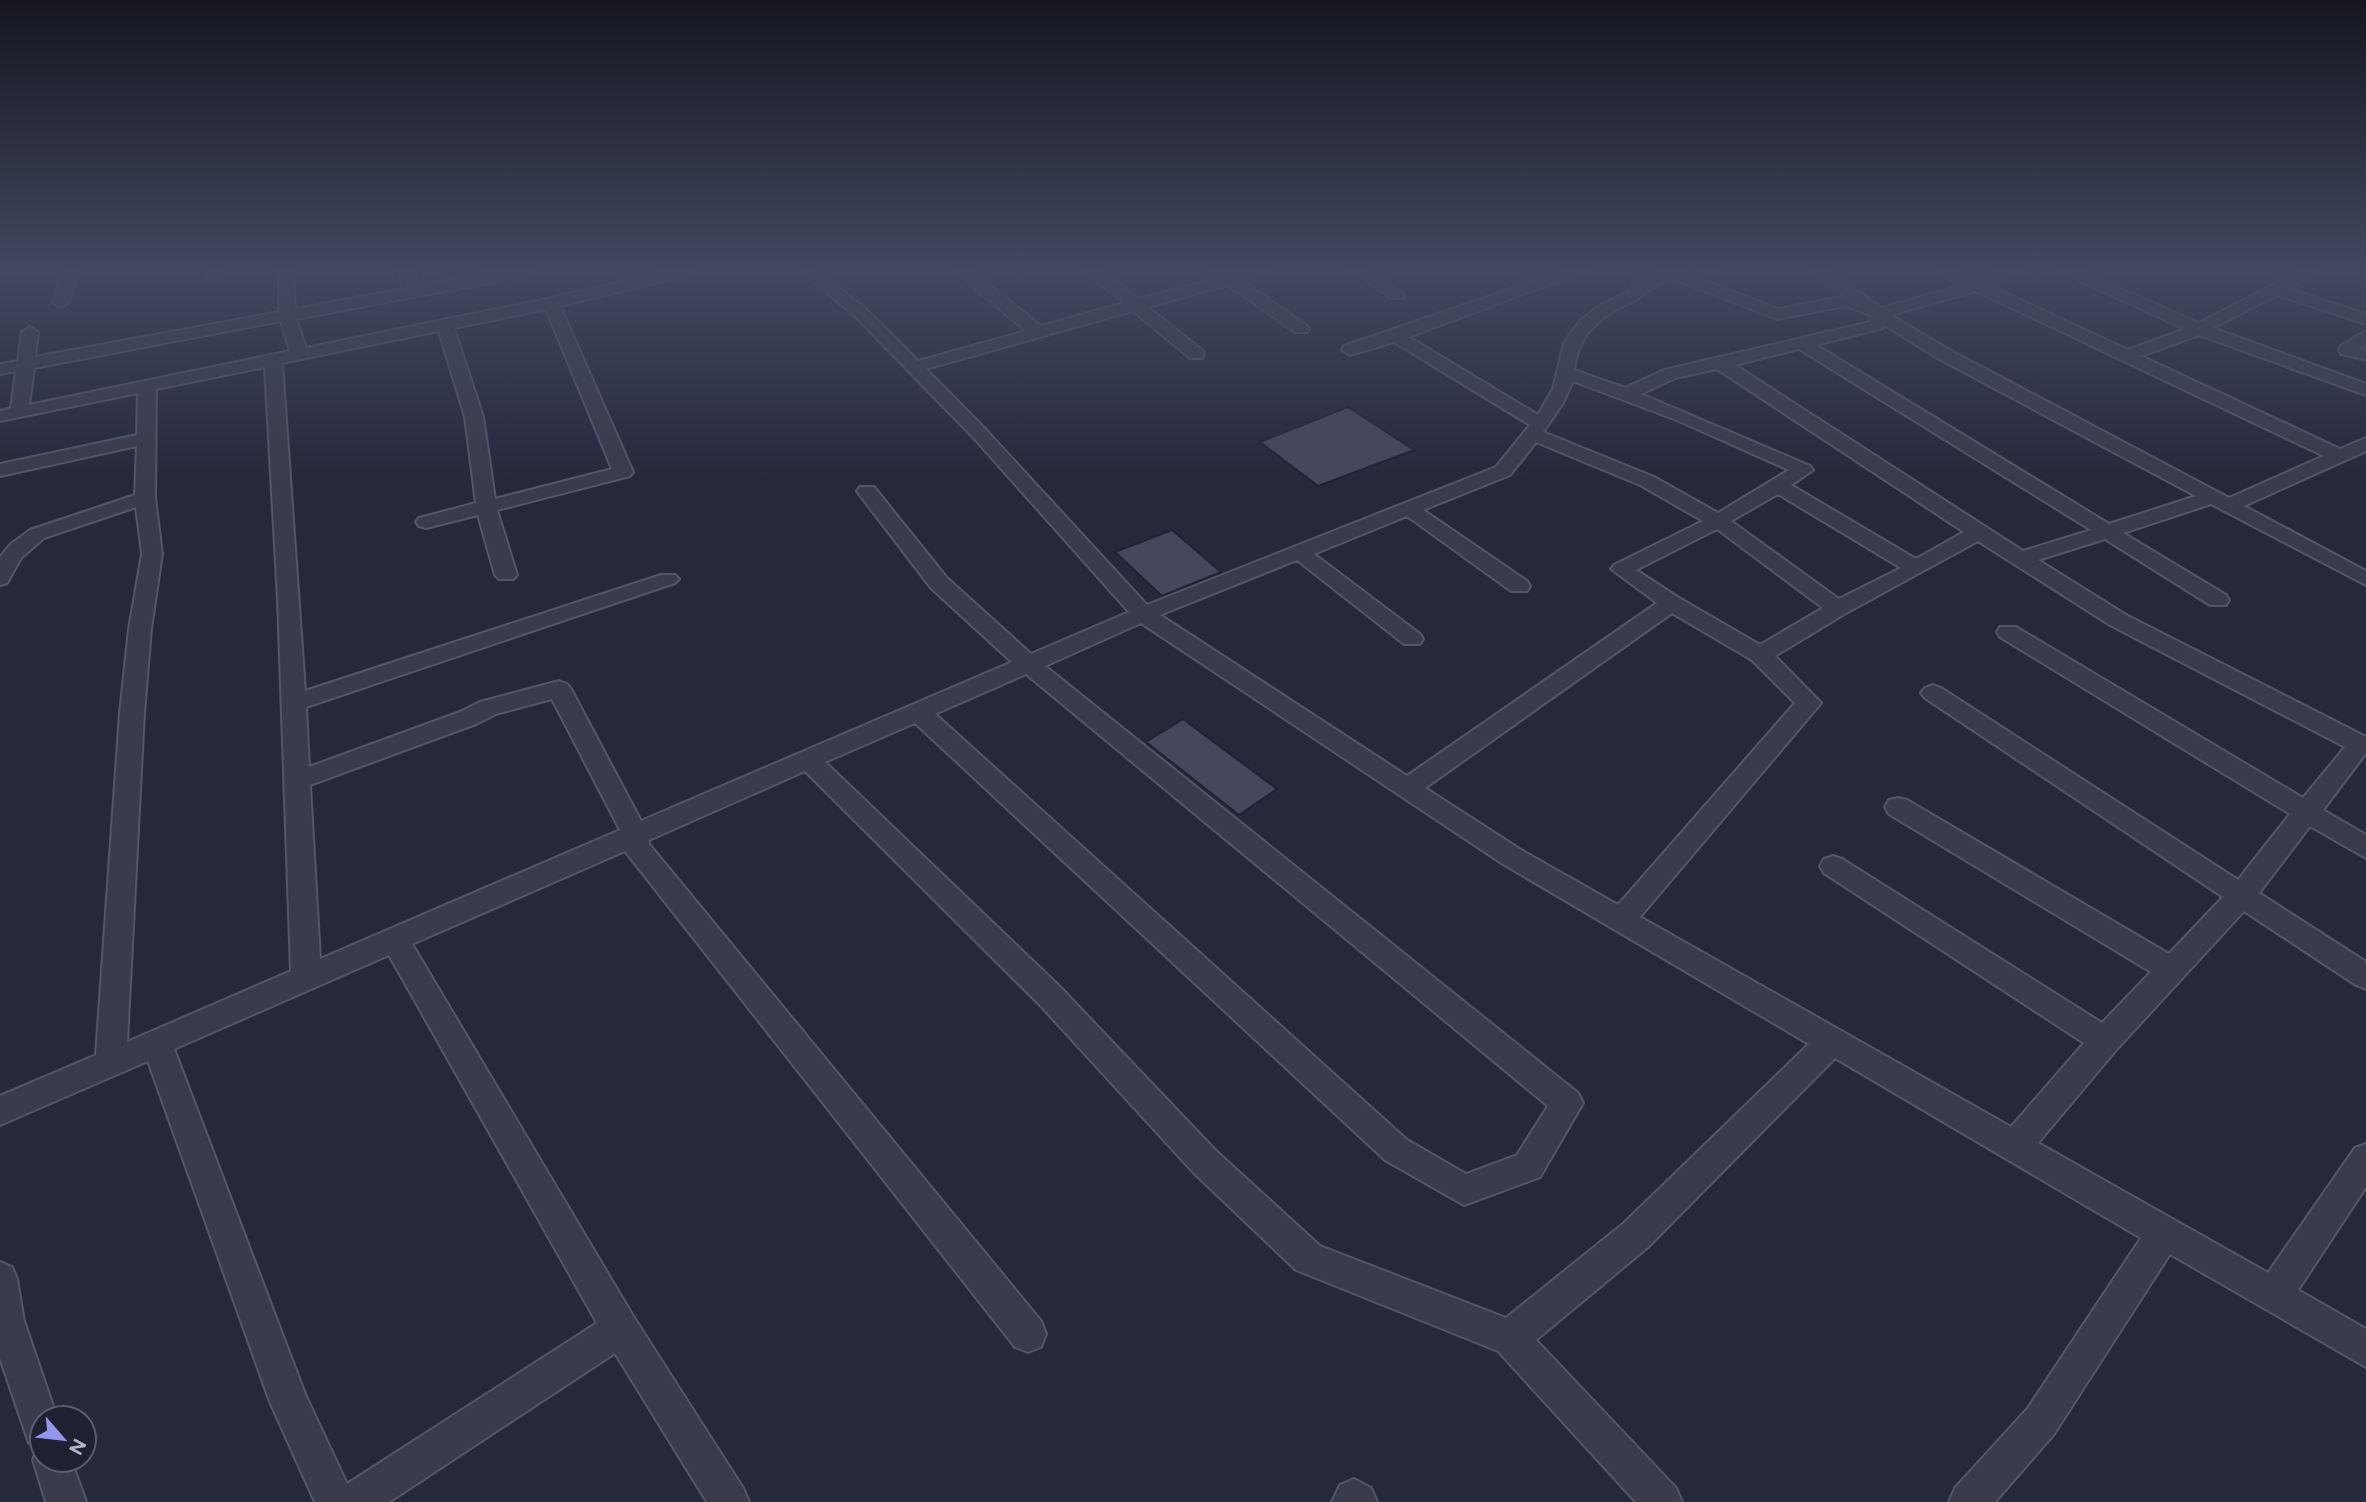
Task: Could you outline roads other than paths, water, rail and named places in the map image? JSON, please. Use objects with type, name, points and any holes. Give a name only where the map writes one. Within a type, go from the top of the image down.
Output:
[{"type":"street","points":[[19,412],[29,340]]},
{"type":"street","points":[[0,369],[155,340]]},
{"type":"street","points":[[295,340],[300,355]]},
{"type":"street","points":[[0,416],[372,340]]},
{"type":"street","points":[[450,340],[474,417],[486,508],[506,575]]},
{"type":"street","points":[[426,522],[623,472],[567,340]]},
{"type":"street","points":[[888,340],[979,433],[1143,614],[1512,857],[2366,1349]]},
{"type":"street","points":[[914,367],[1013,340]]},
{"type":"street","points":[[1179,340],[1196,354]]},
{"type":"street","points":[[1350,350],[1383,340]]},
{"type":"street","points":[[1402,340],[1536,429],[1647,481],[1718,521],[1838,608]]},
{"type":"street","points":[[0,1111],[1143,614],[1411,510],[1503,471],[1562,390],[1568,354],[1574,340]]},
{"type":"street","points":[[1628,393],[1670,374],[1818,340]]},
{"type":"street","points":[[1922,340],[2366,579]]},
{"type":"street","points":[[2093,340],[2340,456]]},
{"type":"street","points":[[2127,356],[2169,340]]},
{"type":"street","points":[[2230,340],[2366,390]]},
{"type":"street","points":[[2315,371],[2360,340]]},
{"type":"street","points":[[1803,344],[2218,600]]},
{"type":"street","points":[[2347,350],[2366,355]]},
{"type":"street","points":[[273,361],[294,703],[306,976]]},
{"type":"street","points":[[1720,363],[2118,620],[2225,677],[2364,743],[2241,897],[2105,1041],[2013,1148]]},
{"type":"street","points":[[1565,372],[1628,393],[1718,430],[1803,470],[1718,521],[1621,569],[1671,603],[1760,655],[1809,703],[1620,920]]},
{"type":"street","points":[[110,1063],[132,713],[140,629],[152,554],[145,498],[147,386]]},
{"type":"street","points":[[0,470],[147,438]]},
{"type":"street","points":[[2021,559],[2105,532],[2219,502],[2366,444]]},
{"type":"street","points":[[1777,485],[1916,568]]},
{"type":"street","points":[[867,491],[939,583],[1028,664],[1567,1103],[1528,1166],[1464,1190],[1396,1150],[918,712]]},
{"type":"street","points":[[0,579],[5,563],[21,544],[37,534],[145,498]]},
{"type":"street","points":[[1411,510],[1519,586]]},
{"type":"street","points":[[1760,655],[1838,608],[1978,532]]},
{"type":"street","points":[[1300,553],[1412,639]]},
{"type":"street","points":[[294,703],[668,579]]},
{"type":"street","points":[[1408,788],[1671,603]]},
{"type":"street","points":[[2008,632],[2366,848]]},
{"type":"street","points":[[298,780],[468,718],[488,708],[559,688],[635,834],[636,847],[1028,1334]]},
{"type":"street","points":[[1933,693],[2366,977]]},
{"type":"street","points":[[807,759],[1050,996],[1204,1161],[1308,1258],[1510,1338],[1662,1502]]},
{"type":"street","points":[[1898,807],[2171,970]]},
{"type":"street","points":[[1833,866],[2105,1041]]},
{"type":"street","points":[[394,938],[620,1329],[729,1502]]},
{"type":"street","points":[[156,1041],[289,1402],[335,1502]]},
{"type":"street","points":[[1510,1338],[1636,1235],[1831,1042]]},
{"type":"street","points":[[2274,1295],[2366,1159]]},
{"type":"street","points":[[1969,1502],[2041,1421],[2164,1233]]},
{"type":"street","points":[[0,1279],[6,1321],[33,1404]]},
{"type":"street","points":[[355,1502],[620,1329]]},
{"type":"street","points":[[57,1474],[66,1502]]}]
